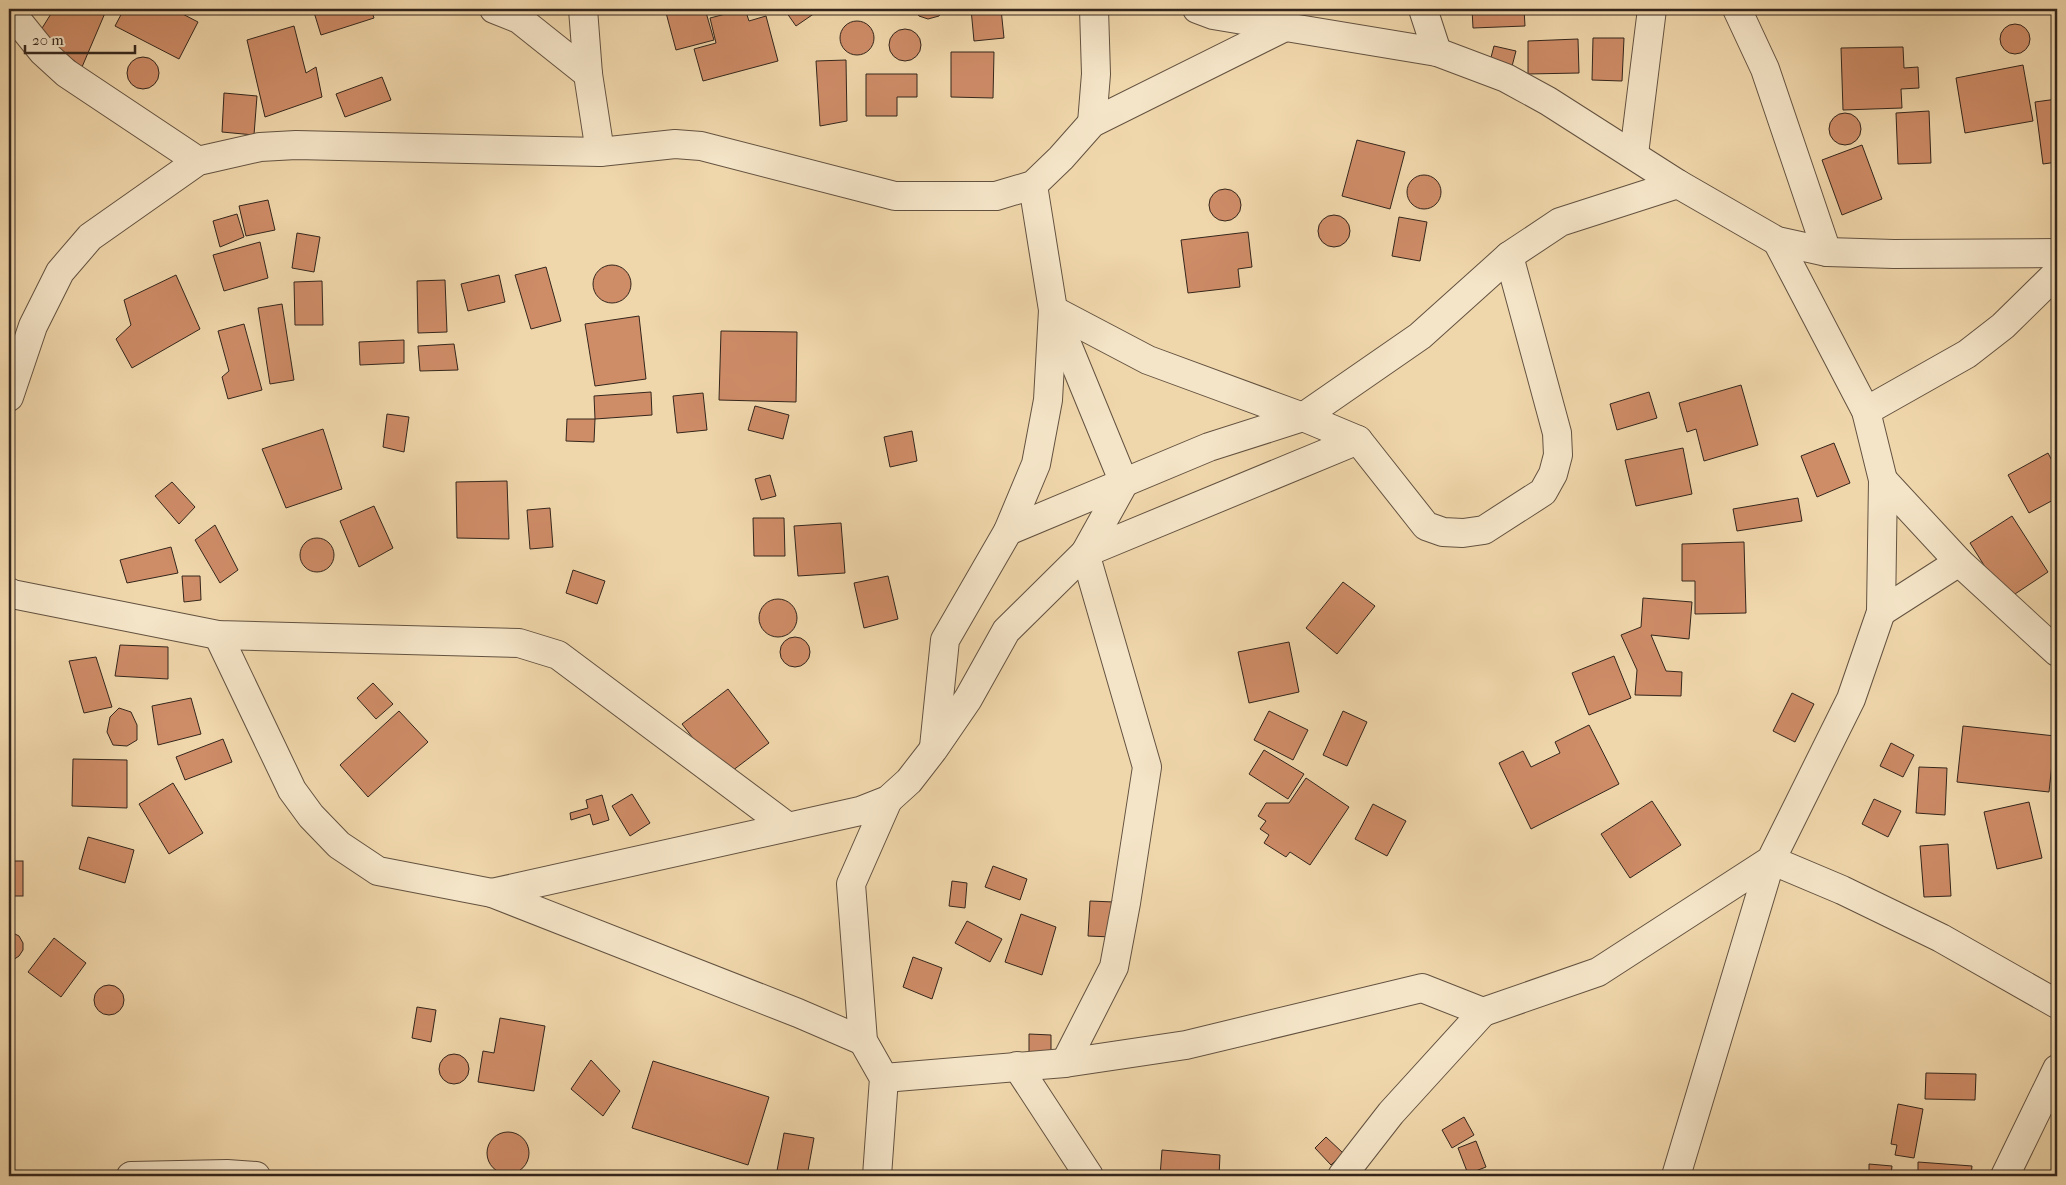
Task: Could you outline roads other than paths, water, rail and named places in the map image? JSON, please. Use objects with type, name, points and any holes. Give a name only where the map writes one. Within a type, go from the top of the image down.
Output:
[{"type":"street","points":[[494,9],[519,18],[588,74]]},
{"type":"street","points":[[582,9],[588,74],[600,152]]},
{"type":"street","points":[[1092,123],[1096,74],[1094,9]]},
{"type":"street","points":[[1197,9],[1213,15],[1437,52],[1506,78],[1548,101],[1634,154],[1678,184],[1778,241],[1827,252],[1894,254],[2057,253]]},
{"type":"street","points":[[1423,9],[1437,52]]},
{"type":"street","points":[[1634,154],[1652,9]]},
{"type":"street","points":[[1737,9],[1764,69],[1827,252]]},
{"type":"street","points":[[9,10],[43,52],[66,73],[198,161]]},
{"type":"street","points":[[9,397],[33,326],[60,272],[90,237],[198,161],[260,147],[296,145],[600,152],[675,144],[701,146],[895,196],[996,196],[1033,185],[1061,158],[1092,123],[1286,26]]},
{"type":"street","points":[[1008,531],[1209,448],[1304,417],[1420,336],[1509,256],[1560,222],[1678,184]]},
{"type":"street","points":[[934,750],[945,640],[1008,531],[1036,464],[1048,400],[1053,310],[1033,185]]},
{"type":"street","points":[[1676,1176],[1771,860],[1851,699],[1881,612],[1883,480],[1866,411],[1778,241]]},
{"type":"street","points":[[1053,310],[1148,360],[1304,417],[1358,440],[1426,526],[1443,532],[1463,533],[1484,530],[1543,492],[1553,474],[1558,455],[1557,433],[1509,256]]},
{"type":"street","points":[[1866,411],[1967,354],[2003,326],[2057,273]]},
{"type":"street","points":[[1053,310],[1124,483]]},
{"type":"street","points":[[1085,554],[1358,440]]},
{"type":"street","points":[[1883,480],[1959,562],[2044,627],[2057,652]]},
{"type":"street","points":[[492,893],[860,811],[888,800],[909,781],[934,750],[968,699],[1006,631],[1085,554],[1124,483]]},
{"type":"street","points":[[1065,1064],[1114,967],[1147,767],[1085,554]]},
{"type":"street","points":[[1881,612],[1959,562]]},
{"type":"street","points":[[9,592],[218,635],[519,643],[558,656],[788,827]]},
{"type":"street","points":[[218,635],[292,790],[311,816],[339,846],[378,871],[492,893],[798,1013],[863,1041]]},
{"type":"street","points":[[877,1176],[884,1078],[863,1041],[851,884],[888,800]]},
{"type":"street","points":[[1771,860],[1842,890],[1941,938],[2057,1004]]},
{"type":"street","points":[[1342,1176],[1391,1113],[1483,1012],[1598,972],[1771,860]]},
{"type":"street","points":[[884,1078],[1017,1066],[1065,1064],[1186,1045],[1422,988],[1483,1012]]},
{"type":"street","points":[[1017,1066],[1089,1176]]},
{"type":"street","points":[[2005,1176],[2057,1069]]},
{"type":"street","points":[[131,1176],[227,1174],[256,1176]]}]
